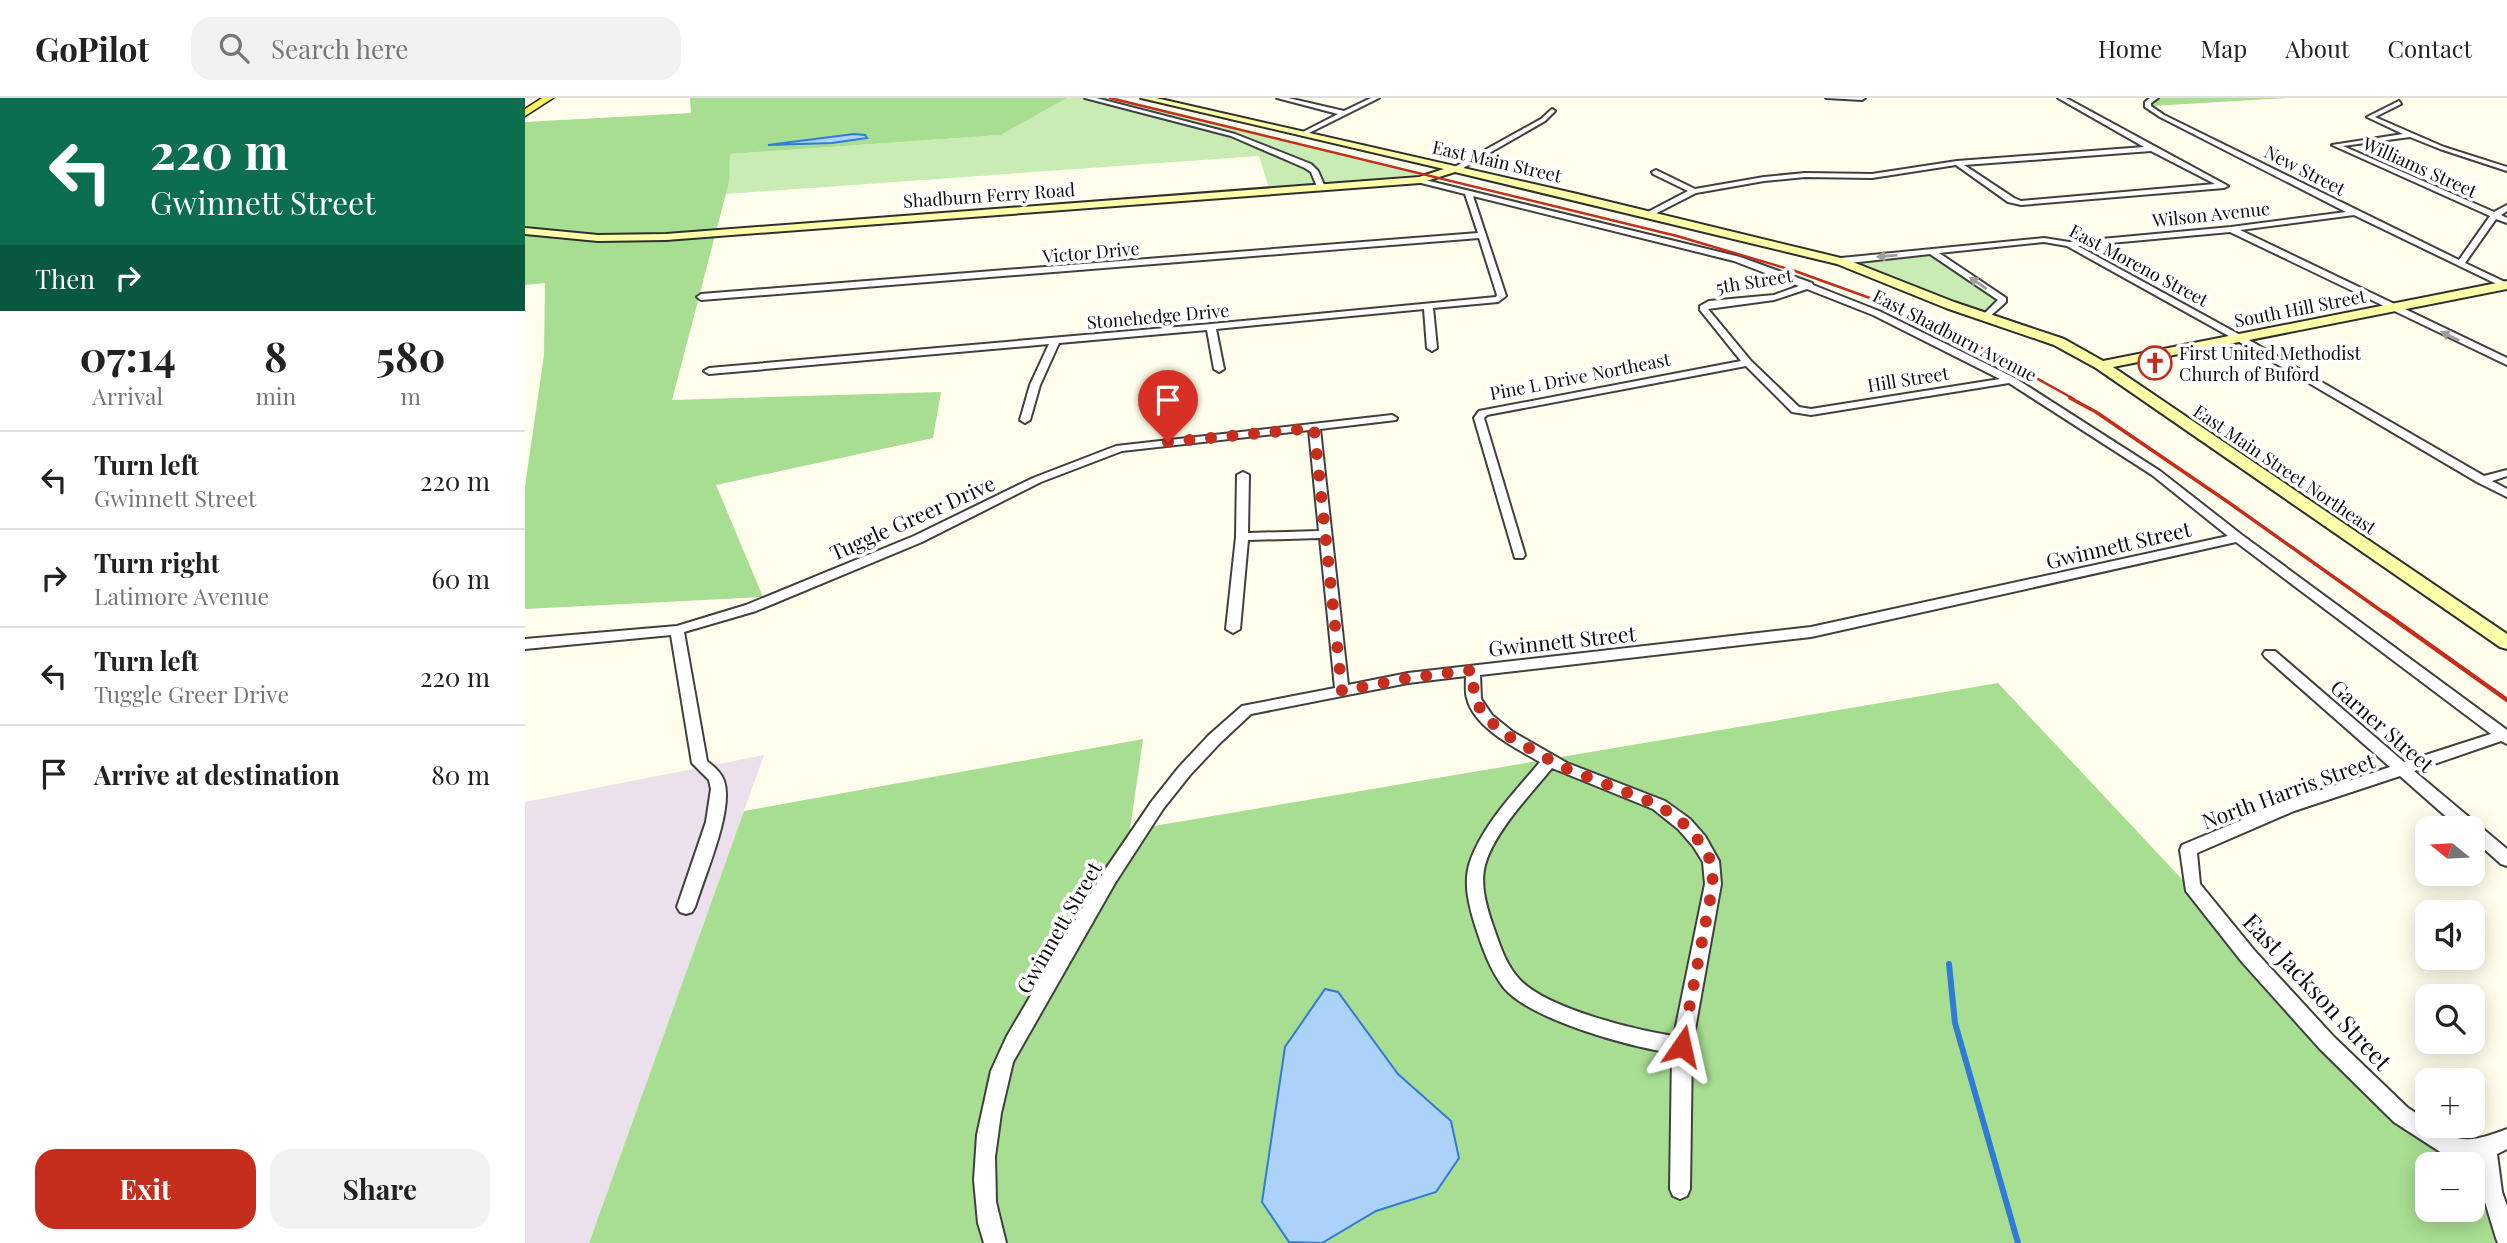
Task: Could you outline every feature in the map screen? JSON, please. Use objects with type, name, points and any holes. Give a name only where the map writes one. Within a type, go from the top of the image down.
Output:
[{"type":"main road","points":[[525,113],[548,98]]},
{"type":"street","points":[[1088,98],[1242,138],[1308,166],[1314,171],[1321,187]]},
{"type":"street","name":"East Main Street","points":[[1145,98],[1841,261]]},
{"type":"street","points":[[1280,98],[1342,113]]},
{"type":"street","points":[[1303,134],[1376,98]]},
{"type":"street","points":[[1829,98],[1862,98]]},
{"type":"street","points":[[1957,163],[2011,200],[2021,203],[2224,186],[2061,98]]},
{"type":"street","name":"New Street","points":[[2155,98],[2148,102],[2148,107],[2162,116],[2461,263]]},
{"type":"street","points":[[2399,103],[2370,117],[2442,148],[2507,169]]},
{"type":"street","points":[[1455,169],[1543,120],[1552,111]]},
{"type":"street","name":"Williams Street","points":[[2409,135],[2335,145],[2507,221]]},
{"type":"street","points":[[1648,214],[1694,191],[1764,179],[1805,175],[1881,175],[1957,163],[2152,149]]},
{"type":"street","name":"Shadburn Ferry Road","points":[[525,231],[598,238],[666,237],[1420,180],[1455,169]]},
{"type":"street","points":[[1656,172],[1694,191]]},
{"type":"street","name":"East Shadburn Avenue","points":[[1420,180],[1737,259],[1875,313],[2011,380],[2156,473],[2238,538],[2505,736]]},
{"type":"street","name":"Stonehedge Drive","points":[[709,371],[1212,327],[1501,296],[1469,194]]},
{"type":"street","points":[[1661,217],[1685,196]]},
{"type":"street","points":[[2461,263],[2493,216],[2507,207]]},
{"type":"street","name":"Wilson Avenue","points":[[2069,244],[2231,229],[2355,213]]},
{"type":"street","points":[[2231,229],[2507,362]]},
{"type":"street","name":"Victor Drive","points":[[701,297],[1484,235]]},
{"type":"street","name":"East Moreno Street","points":[[1841,261],[2044,240],[2069,244],[2239,338],[2507,494]]},
{"type":"street","points":[[1933,253],[2003,300],[1986,317]]},
{"type":"street","name":"East Main Street Northeast","points":[[1841,261],[2059,342],[2101,365],[2507,643]]},
{"type":"street","name":"South Hill Street","points":[[2461,263],[2506,285]]},
{"type":"street","name":"5th Street","points":[[1748,363],[1703,307],[1709,304],[1780,296],[1798,292],[1809,285]]},
{"type":"street","name":"South Hill Street","points":[[2101,365],[2506,285]]},
{"type":"street","points":[[1428,305],[1432,348]]},
{"type":"street","points":[[1212,327],[1219,369]]},
{"type":"street","points":[[1025,420],[1035,385],[1055,341]]},
{"type":"street","name":"Hill Street","points":[[1748,363],[1796,410],[1811,412],[2011,380]]},
{"type":"street","name":"Pine L Drive Northeast","points":[[1519,555],[1479,418],[1483,413],[1748,363]]},
{"type":"street","name":"Tuggle Greer Drive","points":[[525,644],[677,630],[751,608],[918,539],[1037,480],[1120,448],[1392,418]]},
{"type":"street","points":[[1314,428],[1342,691]]},
{"type":"street","points":[[2481,480],[2507,473]]},
{"type":"street","points":[[1233,629],[1242,537],[1243,475]]},
{"type":"street","points":[[1242,537],[1325,534]]},
{"type":"street","name":"Gwinnett Street","points":[[995,1243],[989,1228],[982,1171],[1001,1068],[1079,929],[1163,794],[1227,726],[1247,710],[1281,701],[1408,678],[1811,632],[2238,538]]},
{"type":"street","points":[[677,630],[700,763],[716,778],[720,792],[717,813],[686,907]]},
{"type":"street","name":"Garner Street","points":[[2270,654],[2457,816]]},
{"type":"street","points":[[1473,670],[1474,699],[1487,719],[1508,736],[1549,760],[1659,805],[1684,824],[1711,861],[1713,884],[1682,1046],[1680,1189]]},
{"type":"street","name":"North Harris Street","points":[[2188,850],[2288,807],[2505,736]]},
{"type":"street","points":[[1549,760],[1484,847],[1477,865],[1475,891],[1495,958],[1517,989],[1559,1013],[1659,1043],[1682,1046]]},
{"type":"street","name":"Garner Street","points":[[2485,840],[2507,859]]},
{"type":"street","name":"East Jackson Street","points":[[2188,850],[2192,886],[2248,956],[2327,1043],[2400,1115],[2452,1148],[2486,1149]]},
{"type":"street","points":[[2507,1139],[2486,1149],[2492,1192],[2507,1238]]},
{"type":"shaded area","points":[[764,755],[589,1243],[525,1243],[525,802]]},
{"type":"green space","points":[[690,98],[1067,98],[1001,135],[730,154],[729,182],[672,400],[941,392],[933,438],[716,485],[763,597],[525,609],[525,486],[544,355],[545,283],[525,285],[525,122],[691,113]]},
{"type":"green space","points":[[1067,98],[1117,98],[1425,174],[1269,188],[1259,156],[726,194],[730,154],[1001,135]]},
{"type":"green space","points":[[2287,98],[2152,106],[2150,100]]},
{"type":"green space","points":[[1923,255],[1937,258],[1999,301],[1988,311],[1972,309],[1858,263]]},
{"type":"green space","points":[[1998,683],[2415,1128],[2415,1138],[2425,1138],[2438,1152],[2415,1152],[2415,1222],[2485,1222],[2485,1202],[2507,1226],[2507,1243],[589,1243],[744,811],[1143,739],[1130,830]]},
{"type":"water","points":[[854,134],[865,135],[867,138],[832,143],[768,145]]},
{"type":"water","points":[[1325,989],[1338,992],[1398,1074],[1451,1121],[1459,1158],[1436,1192],[1376,1211],[1322,1243],[1289,1242],[1262,1202],[1285,1047]]},
{"type":"waterway","points":[[1949,964],[1955,1023],[2018,1243]]},
{"type":"railway","points":[[1110,98],[1677,236],[1795,271],[1881,302],[1962,337],[2074,399]]},
{"type":"railway","points":[[2070,398],[2096,412],[2228,502],[2387,615]]},
{"type":"railway","points":[[2385,613],[2507,700]]},
{"type":"place","name":"First United Methodist Church of Buford","points":[[2155,363]]},
{"type":"route","points":[[1168,442],[1314,428],[1342,691],[1408,678],[1473,670],[1474,699],[1487,719],[1508,736],[1562,767],[1659,805],[1684,824],[1699,841],[1711,861],[1713,884],[1682,1046]]}]
